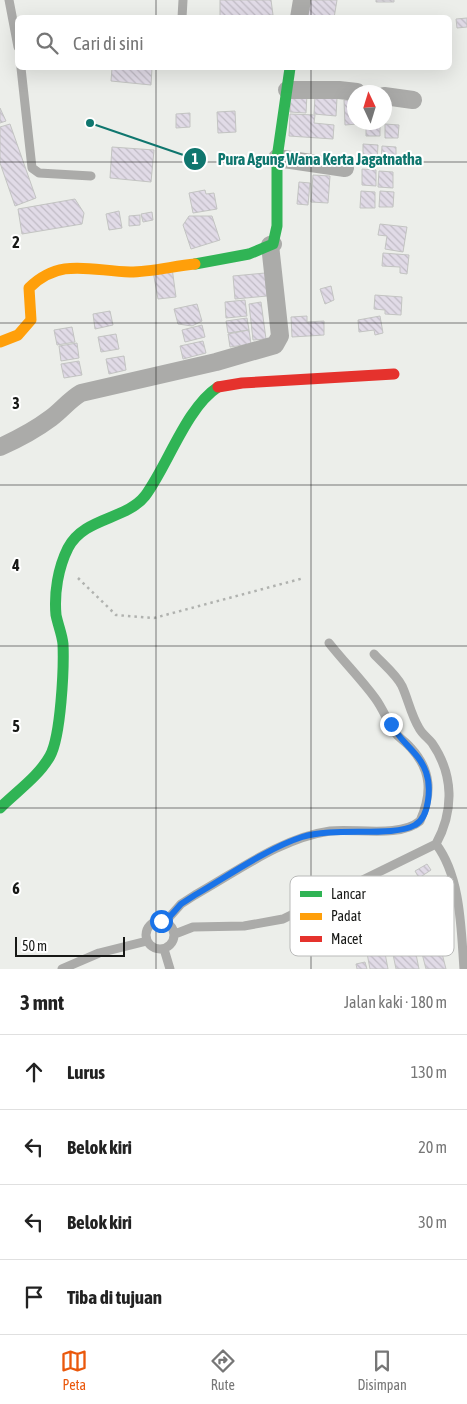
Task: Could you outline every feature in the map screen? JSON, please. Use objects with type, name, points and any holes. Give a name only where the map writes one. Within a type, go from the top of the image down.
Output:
[{"type":"street","points":[[300,15],[302,0]]},
{"type":"street","points":[[0,447],[22,438],[45,423],[81,393],[216,362],[275,345],[280,336],[270,245],[273,244],[277,226],[277,158],[290,70]]},
{"type":"street","points":[[287,90],[347,91]]},
{"type":"street","points":[[392,97],[413,100]]},
{"type":"street","points":[[277,158],[345,168]]},
{"type":"street","points":[[0,342],[18,335],[31,320],[29,288],[35,280],[52,271],[89,267],[130,272],[252,253],[273,244]]},
{"type":"street","points":[[0,808],[50,755],[58,717],[63,643],[56,610],[64,559],[72,542],[80,534],[137,504],[144,497],[202,400],[217,387],[242,383],[394,374]]},
{"type":"lane","points":[[8,0],[15,29]]},
{"type":"lane","points":[[182,15],[183,0]]},
{"type":"lane","points":[[21,70],[32,168],[39,173],[91,176]]},
{"type":"lane","points":[[165,922],[181,904],[195,895],[303,836],[331,831],[407,828],[420,821],[428,800],[427,775],[424,766],[411,748],[396,734],[368,688],[329,643]]},
{"type":"lane","points":[[371,876],[436,844],[442,833],[450,799],[450,786],[443,764],[432,743],[420,730],[401,684],[374,654]]},
{"type":"lane","points":[[436,844],[445,856],[451,876]]},
{"type":"lane","points":[[454,887],[461,928],[464,969]]},
{"type":"lane","points":[[175,934],[193,927],[244,926],[283,919],[290,916]]},
{"type":"lane","points":[[157,921],[165,922],[172,926],[175,934],[171,945],[164,949],[154,948],[148,942],[146,934],[151,925],[157,921]]},
{"type":"lane","points":[[62,969],[99,953],[148,942]]},
{"type":"lane","points":[[164,949],[170,969]]},
{"type":"path","points":[[64,559],[82,584],[116,615],[154,618],[304,578]]},
{"type":"building","points":[[220,0],[271,0],[273,15],[220,15]]},
{"type":"building","points":[[305,0],[337,0],[334,15],[302,15]]},
{"type":"building","points":[[376,0],[394,0],[394,2],[376,2]]},
{"type":"building","points":[[467,18],[467,27],[457,28],[456,19]]},
{"type":"building","points":[[112,70],[152,70],[151,85],[111,81]]},
{"type":"building","points":[[291,92],[307,94],[306,113],[290,112]]},
{"type":"building","points":[[315,96],[337,98],[336,116],[314,114]]},
{"type":"building","points":[[344,100],[347,100],[347,125],[345,125]]},
{"type":"building","points":[[0,108],[6,121],[0,123]]},
{"type":"building","points":[[235,111],[236,132],[218,133],[217,112]]},
{"type":"building","points":[[190,113],[190,127],[176,128],[176,114]]},
{"type":"building","points":[[290,114],[315,115],[314,123],[334,125],[333,139],[289,136]]},
{"type":"building","points":[[10,124],[36,198],[15,206],[0,163],[0,127]]},
{"type":"building","points":[[392,124],[399,125],[398,138],[385,138],[385,130],[392,130]]},
{"type":"building","points":[[366,130],[380,130],[380,136],[366,136]]},
{"type":"building","points":[[363,144],[378,145],[377,161],[363,160]]},
{"type":"building","points":[[382,146],[396,147],[396,163],[381,162]]},
{"type":"building","points":[[112,147],[154,150],[151,182],[110,178]]},
{"type":"building","points":[[362,169],[376,170],[376,186],[362,185]]},
{"type":"building","points":[[379,171],[393,172],[393,188],[378,187]]},
{"type":"building","points":[[313,175],[330,176],[328,203],[311,202]]},
{"type":"building","points":[[299,182],[310,183],[308,205],[297,204]]},
{"type":"building","points":[[205,190],[206,194],[214,193],[217,209],[193,213],[189,193]]},
{"type":"building","points":[[361,191],[375,192],[375,208],[360,208]]},
{"type":"building","points":[[380,191],[394,192],[393,207],[379,207]]},
{"type":"building","points":[[75,199],[84,213],[82,224],[22,234],[18,209]]},
{"type":"building","points":[[119,211],[122,228],[109,230],[106,214]]},
{"type":"building","points":[[152,212],[153,220],[143,222],[141,214]]},
{"type":"building","points":[[140,215],[140,225],[129,226],[129,216]]},
{"type":"building","points":[[189,216],[212,216],[220,240],[191,249],[183,225]]},
{"type":"building","points":[[380,224],[407,227],[403,252],[385,249],[387,236],[378,235]]},
{"type":"building","points":[[383,253],[409,255],[407,274],[400,273],[400,267],[382,266]]},
{"type":"building","points":[[172,268],[176,297],[158,299],[153,271]]},
{"type":"building","points":[[265,273],[267,296],[235,299],[233,276]]},
{"type":"building","points":[[331,286],[334,300],[325,304],[320,289]]},
{"type":"building","points":[[375,295],[402,297],[401,315],[385,314],[385,310],[374,309]]},
{"type":"building","points":[[245,300],[247,316],[226,318],[225,302]]},
{"type":"building","points":[[261,302],[266,339],[253,340],[249,304]]},
{"type":"building","points":[[197,304],[202,321],[192,326],[178,324],[174,309]]},
{"type":"building","points":[[110,311],[113,325],[95,329],[93,314]]},
{"type":"building","points":[[307,316],[307,322],[324,321],[324,335],[292,337],[291,317]]},
{"type":"building","points":[[380,316],[383,333],[375,335],[374,330],[359,332],[358,320]]},
{"type":"building","points":[[247,318],[249,330],[228,333],[226,321]]},
{"type":"building","points":[[202,325],[205,337],[185,342],[182,330]]},
{"type":"building","points":[[72,327],[75,342],[57,345],[54,330]]},
{"type":"building","points":[[249,330],[251,344],[230,347],[228,334]]},
{"type":"building","points":[[116,334],[119,349],[101,352],[98,337]]},
{"type":"building","points":[[203,341],[206,353],[183,359],[180,346]]},
{"type":"building","points":[[77,343],[79,358],[61,361],[59,346]]},
{"type":"building","points":[[124,356],[126,370],[109,374],[106,359]]},
{"type":"building","points":[[79,361],[82,375],[64,378],[61,364]]},
{"type":"building","points":[[427,864],[431,870],[422,876],[418,876],[415,871]]},
{"type":"building","points":[[368,956],[386,956],[388,969],[370,969]]},
{"type":"building","points":[[393,956],[416,956],[419,969],[396,969]]},
{"type":"building","points":[[423,956],[443,956],[446,969],[426,969]]},
{"type":"building","points":[[365,962],[367,969],[357,969],[356,964]]},
{"type":"traffic: fast","points":[[195,264],[249,254],[273,244],[277,226],[277,158],[290,70]]},
{"type":"traffic: fast","points":[[0,808],[40,770],[50,756],[54,746],[61,701],[63,655],[62,640],[56,615],[56,598],[59,572],[68,548],[84,530],[127,510],[145,496],[196,409],[218,387]]},
{"type":"traffic: slow","points":[[0,342],[18,335],[31,320],[29,288],[52,272],[76,268],[138,272],[195,264]]},
{"type":"traffic: jam","points":[[218,387],[242,383],[394,374]]},
{"type":"place","name":"Pura Agung Wana Kerta Jagatnatha","points":[[90,123]]},
{"type":"route","points":[[161,921],[165,922],[181,904],[195,895],[303,836],[331,831],[407,828],[420,821],[428,800],[427,775],[424,766],[411,748],[396,734],[391,724]]}]
